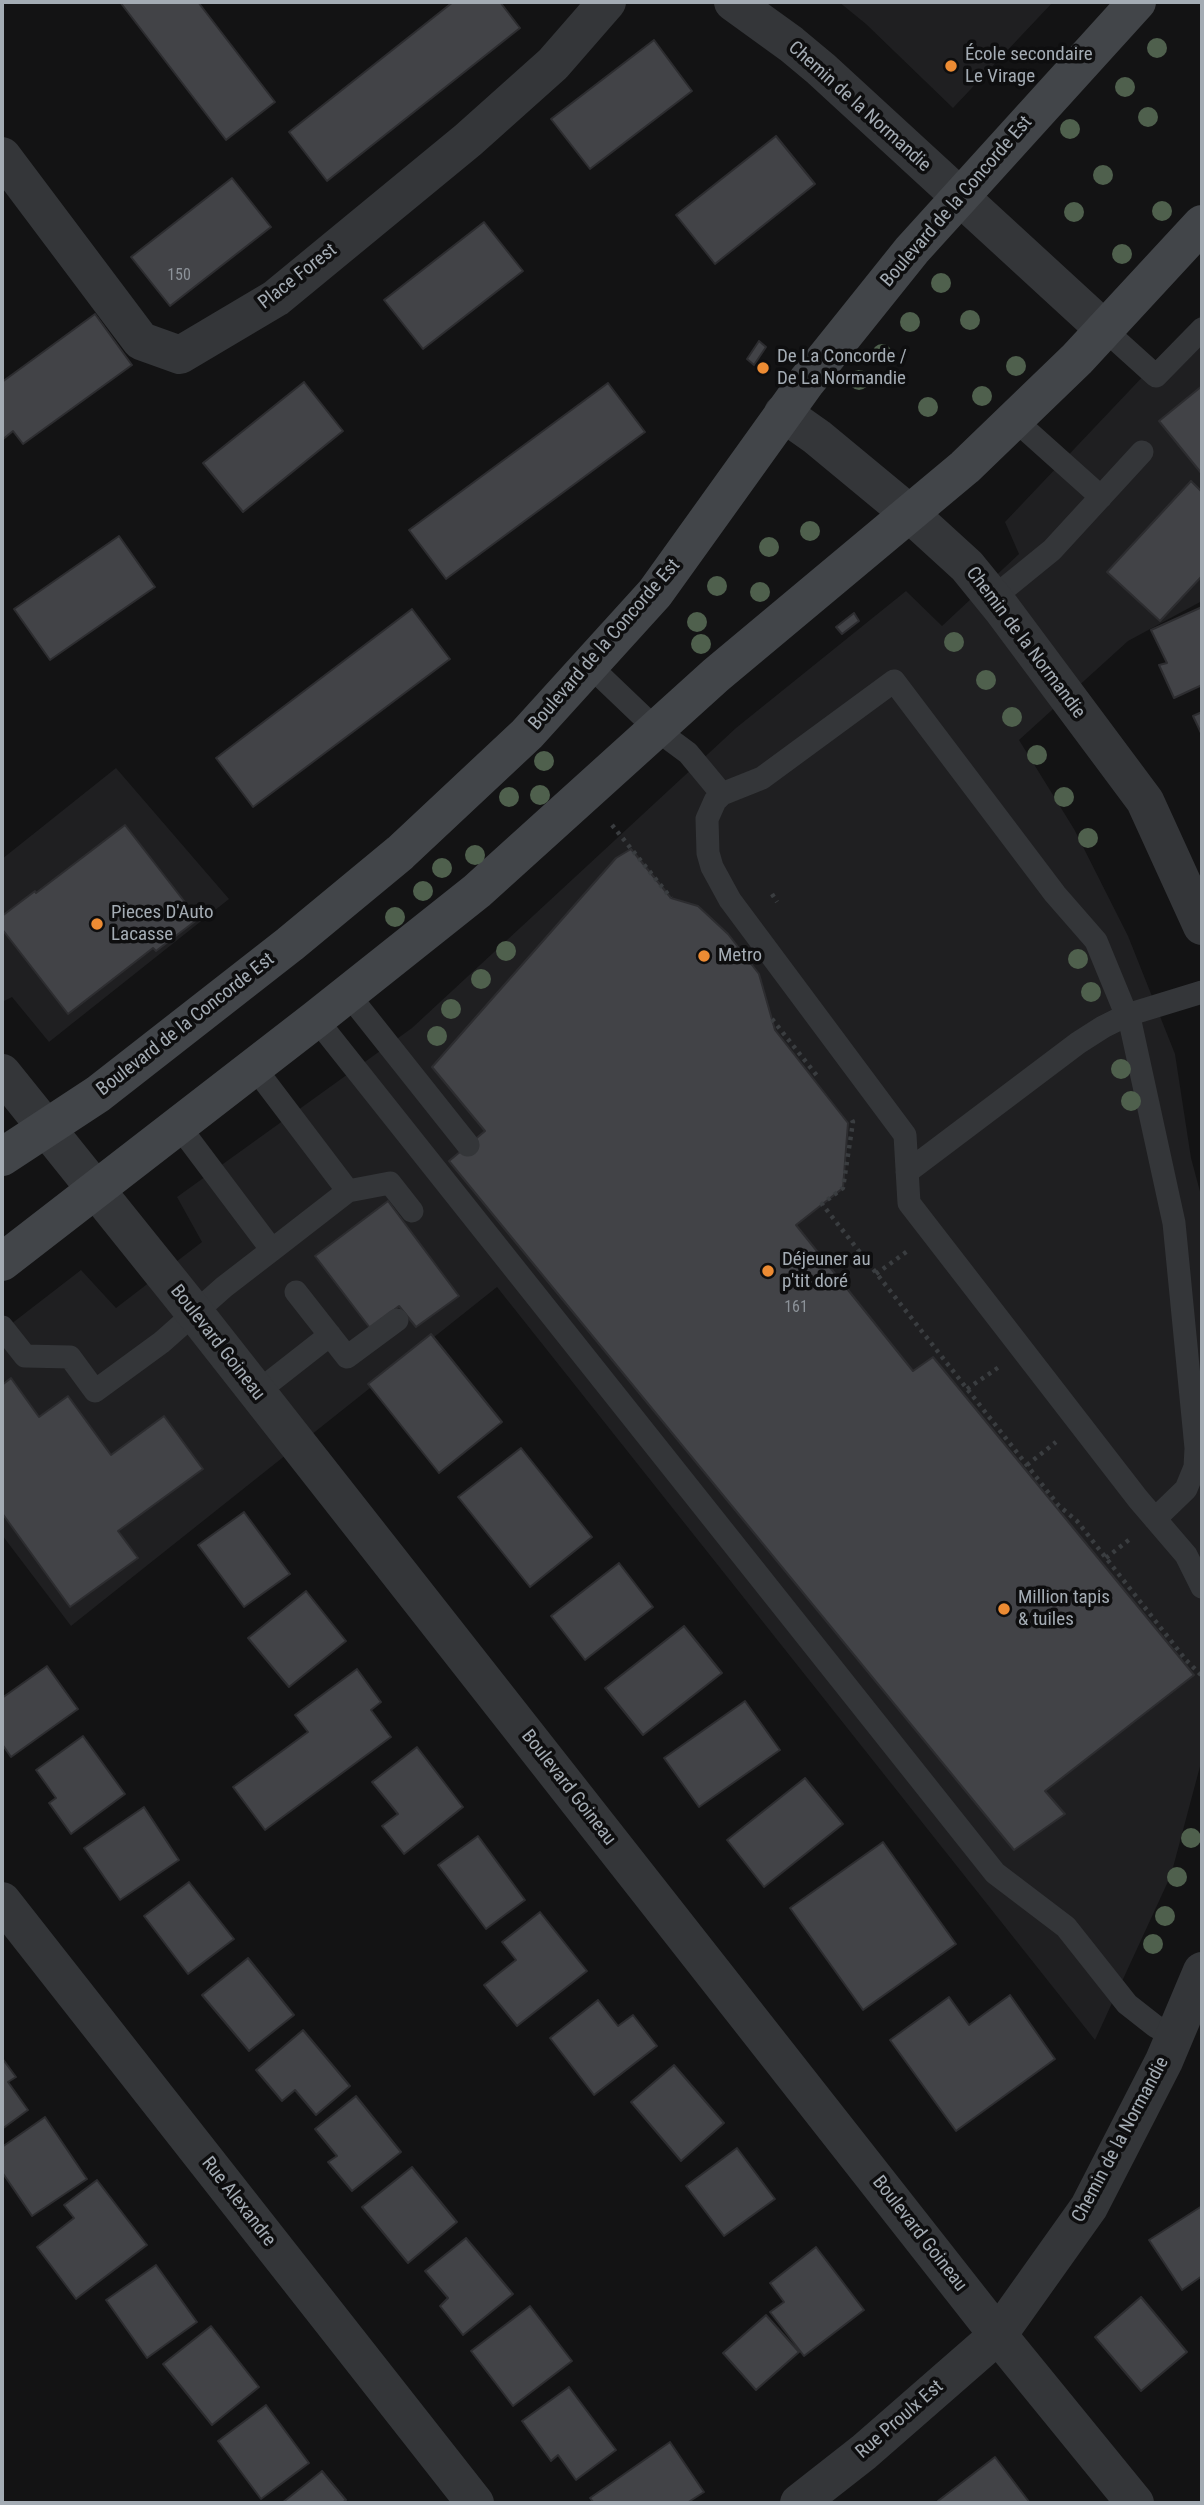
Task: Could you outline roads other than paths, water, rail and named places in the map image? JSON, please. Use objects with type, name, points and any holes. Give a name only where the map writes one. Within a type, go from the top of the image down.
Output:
[{"type":"street","name":"Place Forest","points":[[2,156],[141,341],[180,355],[276,298],[468,140],[553,64],[607,2]]},
{"type":"street","name":"Chemin de la Normandie","points":[[733,2],[821,69],[1105,330]]},
{"type":"street","name":"Boulevard de la Concorde Est","points":[[2,1157],[98,1094],[371,878],[495,766],[655,593],[783,413],[880,289],[959,196],[1137,2]]},
{"type":"street","points":[[2,1262],[477,891],[762,636],[910,514],[1015,420],[1105,330],[1202,224]]},
{"type":"street","name":"Chemin de la Normandie","points":[[783,413],[817,437],[910,514],[967,566],[1145,802],[1202,926]]},
{"type":"street","name":"Boulevard Goineau","points":[[2,1073],[194,1312],[998,2335],[1135,2503]]},
{"type":"street","name":"Rue Alexandre","points":[[2,1901],[475,2503]]},
{"type":"street","name":"Chemin de la Normandie","points":[[998,2335],[1089,2207],[1164,2061],[1202,1971]]},
{"type":"street","name":"Rue Proulx Est","points":[[799,2503],[864,2452],[998,2335]]},
{"type":"lane","points":[[1105,330],[1156,376],[1202,329]]},
{"type":"lane","points":[[1015,420],[1101,497]]},
{"type":"lane","points":[[993,598],[1052,550],[1142,452]]},
{"type":"lane","points":[[590,666],[657,730],[688,753],[722,793]]},
{"type":"lane","points":[[1155,1519],[1186,1489],[1195,1467],[1196,1448],[1174,1223],[1140,1063],[1127,1015],[1096,941],[1055,894],[894,681],[762,778],[722,793],[710,808],[707,819],[708,853],[717,879],[905,1135],[909,1203],[1155,1519],[1194,1556],[1202,1587]]},
{"type":"lane","points":[[907,1172],[1078,1043],[1127,1015],[1202,992]]},
{"type":"lane","points":[[348,994],[468,1145]]},
{"type":"lane","points":[[316,1019],[995,1873],[1066,1927],[1127,2004],[1155,2026],[1174,2036]]},
{"type":"lane","points":[[254,1067],[348,1191]]},
{"type":"lane","points":[[178,1125],[272,1250]]},
{"type":"lane","points":[[2,1327],[25,1356],[70,1357],[95,1391],[162,1342],[194,1312],[348,1191],[390,1183],[412,1211]]},
{"type":"lane","points":[[296,1292],[348,1357],[397,1320]]},
{"type":"lane","points":[[256,1393],[330,1335]]},
{"type":"place","name":"École secondaire Le Virage","points":[[951,66]]},
{"type":"place","name":"De La Concorde / De La Normandie","points":[[763,368]]},
{"type":"place","name":"Pieces D'Auto Lacasse","points":[[97,924]]},
{"type":"place","name":"Metro","points":[[704,956]]},
{"type":"place","name":"Déjeuner au p'tit doré","points":[[768,1271]]},
{"type":"place","name":"Million tapis & tuiles","points":[[1004,1609]]}]
